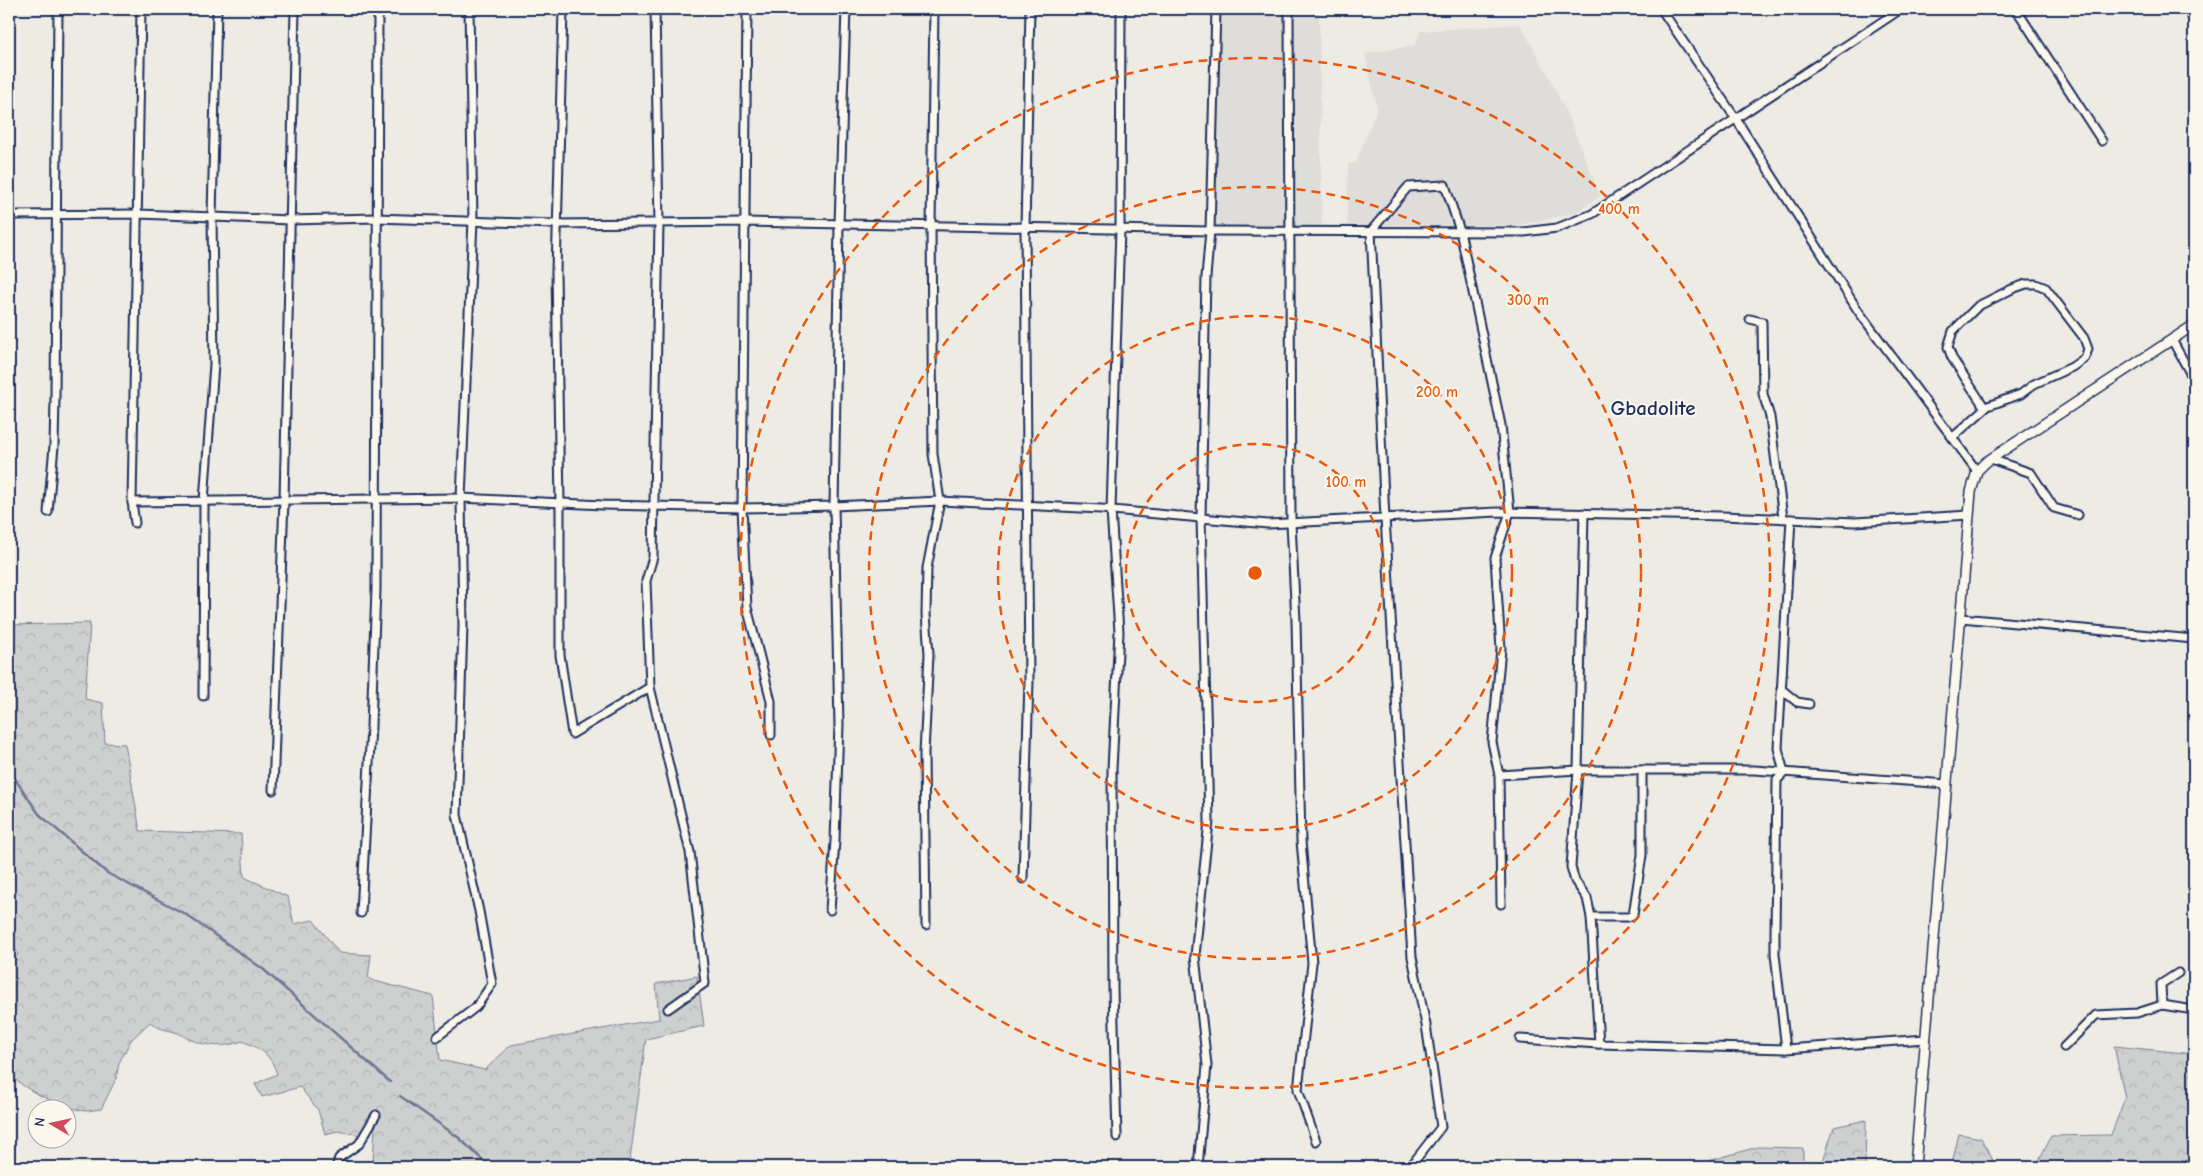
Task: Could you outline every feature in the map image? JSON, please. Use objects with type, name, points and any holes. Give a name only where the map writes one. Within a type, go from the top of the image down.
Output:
[{"type":"street","points":[[48,512],[55,408],[58,9]]},
{"type":"street","points":[[135,523],[132,502],[139,214],[141,9]]},
{"type":"street","points":[[203,696],[204,501],[214,364],[212,216],[217,9]]},
{"type":"street","points":[[273,790],[284,500],[295,9]]},
{"type":"street","points":[[361,913],[372,726],[376,589],[374,499],[378,9]]},
{"type":"street","points":[[437,1038],[476,1007],[492,984],[479,911],[457,815],[463,626],[461,498],[473,220],[469,9]]},
{"type":"street","points":[[563,9],[556,272],[560,503],[560,655],[572,734],[650,687]]},
{"type":"street","points":[[655,9],[659,223],[655,506],[653,557],[646,581],[650,687],[690,852],[705,983],[668,1010]]},
{"type":"street","points":[[747,9],[742,508],[747,607],[771,701],[771,735]]},
{"type":"street","points":[[830,910],[835,841],[839,725],[834,506],[839,224],[846,9]]},
{"type":"street","points":[[926,925],[924,753],[929,654],[926,614],[927,568],[940,501],[933,454],[931,226],[934,9]]},
{"type":"street","points":[[1023,879],[1029,681],[1025,228],[1030,9]]},
{"type":"street","points":[[1117,1137],[1113,988],[1112,770],[1119,632],[1110,510],[1120,229],[1120,9]]},
{"type":"street","points":[[1198,1167],[1207,1066],[1195,956],[1209,821],[1201,518],[1206,277],[1210,231],[1216,9]]},
{"type":"street","points":[[1289,9],[1291,523],[1297,650],[1301,840],[1312,963],[1298,1090],[1316,1141]]},
{"type":"street","points":[[1660,9],[1736,119],[1859,312],[1977,471]]},
{"type":"street","points":[[9,215],[139,214],[290,220],[376,218],[557,224],[746,222],[1210,231],[1524,232],[1557,228],[1592,214],[1901,9]]},
{"type":"street","points":[[2016,9],[2102,141]]},
{"type":"street","points":[[2187,9],[2194,20]]},
{"type":"street","points":[[1410,1167],[1441,1127],[1426,1024],[1412,957],[1385,518],[1371,231],[1408,187],[1445,185],[1460,231],[1501,425],[1510,512],[1495,558],[1501,649],[1492,742],[1499,775],[1501,904]]},
{"type":"street","points":[[1953,437],[1985,408],[2021,394],[2034,384],[2072,367],[2085,358],[2088,348],[2084,338],[2046,288],[2036,284],[2026,284],[2012,289],[1978,306],[1953,331],[1948,347],[1952,358],[1985,408]]},
{"type":"street","points":[[1750,319],[1762,322],[1763,394],[1770,417],[1787,519],[1778,748],[1784,773]]},
{"type":"street","points":[[1915,1167],[1971,492],[1977,471],[1991,459],[2194,325]]},
{"type":"street","points":[[2172,340],[2194,380]]},
{"type":"street","points":[[1991,459],[2031,474],[2054,508],[2078,515]]},
{"type":"street","points":[[132,502],[461,498],[742,508],[940,501],[1110,510],[1268,524],[1510,512],[1855,522],[1969,515]]},
{"type":"street","points":[[1584,513],[1578,770],[1571,867],[1575,881],[1587,898],[1591,917],[1599,1044]]},
{"type":"street","points":[[1961,618],[2194,639]]},
{"type":"street","points":[[1781,689],[1798,702],[1809,704]]},
{"type":"street","points":[[1499,775],[1578,770],[1754,770],[1947,784]]},
{"type":"street","points":[[1591,917],[1628,917],[1633,915],[1642,855],[1642,770]]},
{"type":"street","points":[[1784,773],[1777,780],[1775,954],[1786,1049]]},
{"type":"street","points":[[2162,1004],[2161,984],[2178,973]]},
{"type":"street","points":[[2064,1046],[2096,1015],[2137,1013],[2162,1004],[2194,1010]]},
{"type":"street","points":[[1520,1039],[1599,1044],[1786,1049],[1926,1039]]},
{"type":"street","points":[[336,1167],[338,1158],[359,1144],[376,1115]]},
{"type":"shaded area","points":[[1219,9],[1319,9],[1322,228],[1215,226]]},
{"type":"shaded area","points":[[1520,24],[1549,76],[1572,125],[1600,196],[1575,213],[1519,225],[1347,225],[1348,164],[1356,163],[1377,108],[1365,54],[1415,45],[1420,31]]},
{"type":"green space","points":[[90,623],[85,699],[103,703],[105,743],[125,744],[140,831],[241,834],[244,877],[288,897],[294,924],[313,920],[339,953],[371,955],[368,978],[433,996],[440,1060],[485,1070],[511,1045],[659,1019],[656,984],[697,976],[704,1026],[646,1039],[630,1160],[649,1163],[650,1167],[368,1167],[373,1161],[376,1110],[360,1135],[338,1131],[325,1134],[318,1110],[300,1087],[262,1097],[255,1084],[277,1074],[268,1057],[260,1050],[242,1041],[222,1046],[203,1044],[160,1028],[150,1022],[131,1040],[119,1063],[116,1079],[101,1109],[86,1111],[78,1109],[78,1098],[44,1098],[16,1080],[9,1073],[9,964],[18,955],[9,932],[9,625]]},
{"type":"green space","points":[[2114,1046],[2194,1054],[2194,1167],[1951,1167],[1959,1134],[1981,1138],[1996,1166],[2038,1162],[2051,1136],[2111,1135],[2125,1098]]},
{"type":"green space","points":[[1866,1120],[1865,1167],[1821,1167],[1834,1127]]},
{"type":"green space","points":[[1758,1147],[1803,1148],[1803,1167],[1710,1167],[1708,1161]]},
{"type":"waterway","points":[[9,770],[39,814],[107,873],[185,914],[263,969],[390,1082]]},
{"type":"waterway","points":[[400,1096],[458,1137],[490,1167]]},
{"type":"district","name":"Gbadolite","points":[[1653,408]]}]
